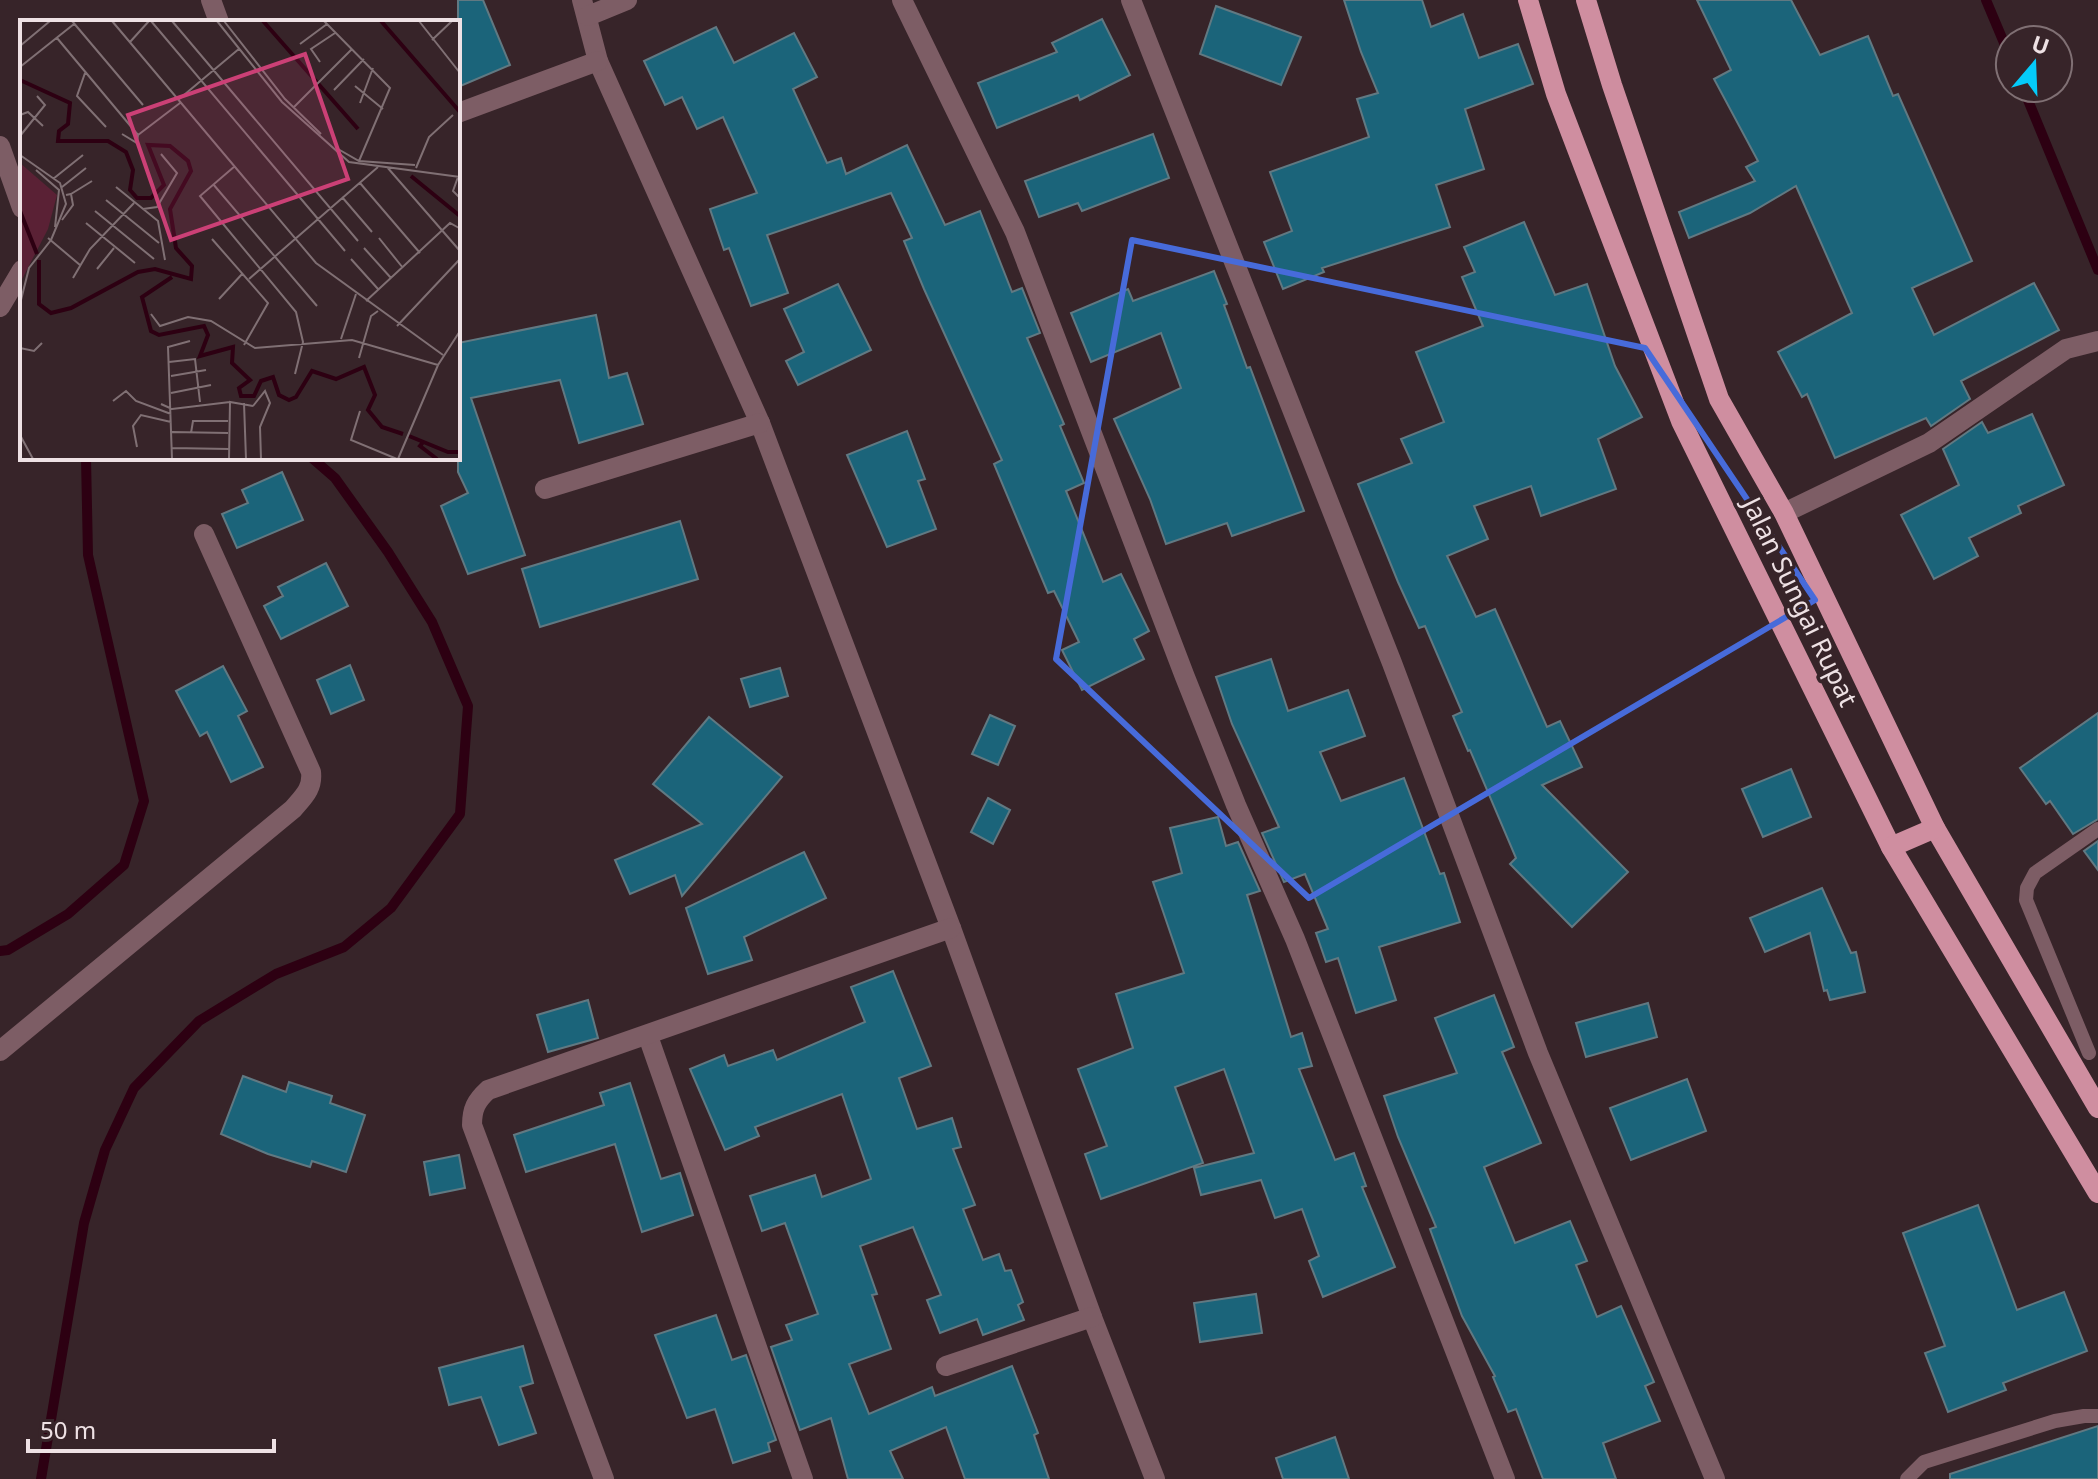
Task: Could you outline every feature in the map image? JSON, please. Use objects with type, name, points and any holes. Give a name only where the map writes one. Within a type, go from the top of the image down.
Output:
[{"type":"main road","name":"Jalan Sungai Rupat","points":[[1528,0],[1556,94],[1681,421],[1891,847],[2098,1193]]},
{"type":"main road","name":"Jalan Sungai Rupat","points":[[1586,0],[1719,399],[1784,513],[1935,828],[2086,1055],[2098,1108]]},
{"type":"main road","points":[[1891,847],[1935,828]]},
{"type":"street","points":[[211,0],[218,20]]},
{"type":"street","points":[[627,0],[585,8],[598,61],[760,423],[1155,1479]]},
{"type":"street","points":[[902,0],[1015,232],[1185,677],[1236,805],[1295,939],[1505,1479]]},
{"type":"street","points":[[1131,0],[1392,663],[1538,1053],[1715,1479]]},
{"type":"street","points":[[460,112],[598,61]]},
{"type":"street","points":[[0,146],[20,202]]},
{"type":"street","points":[[0,307],[20,273]]},
{"type":"street","points":[[1784,513],[1929,443],[2066,349],[2098,341]]},
{"type":"street","points":[[545,489],[760,423]]},
{"type":"street","points":[[0,1051],[293,809],[308,792],[312,782],[311,772],[204,534]]},
{"type":"street","points":[[604,1479],[472,1125],[472,1112],[478,1099],[488,1090],[951,928]]},
{"type":"street","points":[[648,1036],[803,1479]]},
{"type":"street","points":[[946,1366],[1092,1317]]},
{"type":"lane","points":[[2086,1055],[2026,900],[2027,888],[2035,873],[2098,829]]},
{"type":"lane","points":[[1907,1479],[1924,1462],[2055,1421],[2098,1416]]},
{"type":"highlighted area","points":[[1132,240],[1645,348],[1815,600],[1309,898],[1056,659]]},
{"type":"building","points":[[458,0],[483,0],[510,65],[460,86]]},
{"type":"building","points":[[1344,0],[1422,0],[1431,27],[1463,14],[1479,58],[1518,44],[1533,84],[1465,109],[1484,169],[1436,185],[1450,227],[1322,268],[1324,272],[1283,289],[1264,242],[1292,231],[1270,172],[1369,137],[1357,99],[1378,93]]},
{"type":"building","points":[[1697,0],[1791,0],[1820,55],[1868,36],[1893,96],[1898,94],[1972,261],[1912,288],[1934,335],[2034,283],[2059,330],[1961,381],[1970,399],[1931,426],[1926,418],[1835,458],[1807,394],[1802,397],[1778,352],[1852,313],[1796,186],[1750,213],[1689,238],[1679,212],[1755,181],[1746,167],[1758,161],[1714,79],[1731,70]]},
{"type":"building","points":[[1216,6],[1301,37],[1281,85],[1200,54]]},
{"type":"building","points":[[1102,19],[1130,75],[1080,100],[1078,95],[997,128],[978,83],[1057,52],[1052,43]]},
{"type":"building","points":[[716,27],[734,63],[794,33],[817,77],[793,89],[827,163],[841,158],[846,174],[907,145],[945,225],[980,211],[1012,292],[1022,288],[1040,333],[1027,338],[1064,424],[1060,426],[1084,483],[1066,491],[1103,582],[1121,574],[1149,631],[1134,639],[1144,659],[1082,690],[1062,650],[1079,642],[1054,591],[1048,593],[994,464],[1002,460],[904,241],[912,238],[891,193],[767,235],[788,293],[751,306],[729,248],[724,250],[710,209],[757,193],[723,117],[697,129],[682,97],[665,105],[644,61]]},
{"type":"building","points":[[1153,134],[1169,178],[1082,211],[1078,203],[1039,217],[1025,181]]},
{"type":"building","points":[[1524,222],[1555,295],[1587,284],[1615,366],[1642,417],[1598,439],[1616,489],[1541,516],[1531,486],[1474,506],[1488,539],[1447,556],[1476,617],[1495,609],[1547,727],[1560,721],[1582,767],[1542,785],[1628,872],[1572,927],[1510,864],[1516,858],[1453,716],[1462,712],[1425,626],[1419,628],[1398,582],[1358,484],[1412,463],[1401,439],[1444,422],[1416,352],[1483,326],[1462,277],[1475,272],[1464,247]]},
{"type":"building","points":[[1214,271],[1247,368],[1250,367],[1304,511],[1232,536],[1227,523],[1166,544],[1150,499],[1114,419],[1181,388],[1161,333],[1091,362],[1071,313],[1128,289],[1133,301]]},
{"type":"building","points":[[838,284],[871,350],[798,385],[786,361],[804,352],[784,309]]},
{"type":"building","points":[[596,315],[609,378],[627,373],[643,424],[579,443],[560,380],[471,398],[525,555],[468,574],[441,506],[468,493],[458,472],[460,343]]},
{"type":"building","points":[[2032,414],[2064,485],[2018,506],[2021,513],[1969,538],[1978,556],[1934,579],[1901,515],[1959,485],[1943,449],[1982,422],[1988,433]]},
{"type":"building","points":[[907,431],[925,479],[918,481],[936,529],[887,547],[847,455]]},
{"type":"building","points":[[282,472],[303,520],[237,548],[222,514],[248,503],[242,490]]},
{"type":"building","points":[[680,521],[698,579],[540,627],[522,569]]},
{"type":"building","points":[[326,563],[348,606],[281,639],[264,606],[283,596],[278,587]]},
{"type":"building","points":[[1271,659],[1288,711],[1348,690],[1365,736],[1320,752],[1341,801],[1404,778],[1440,874],[1444,873],[1460,922],[1379,947],[1396,1000],[1356,1013],[1338,958],[1326,962],[1316,933],[1328,929],[1305,874],[1284,882],[1262,833],[1279,827],[1232,724],[1216,677]]},
{"type":"building","points":[[350,665],[364,700],[331,714],[317,680]]},
{"type":"building","points":[[223,666],[247,711],[238,716],[263,767],[231,782],[207,732],[200,736],[176,691]]},
{"type":"building","points":[[780,668],[788,696],[750,707],[741,679]]},
{"type":"building","points":[[2098,713],[2098,819],[2073,834],[2050,801],[2046,804],[2020,768]]},
{"type":"building","points":[[990,715],[1015,726],[998,765],[972,754]]},
{"type":"building","points":[[709,717],[782,777],[682,896],[675,875],[630,894],[615,860],[702,824],[653,784]]},
{"type":"building","points":[[1791,769],[1811,817],[1763,837],[1742,789]]},
{"type":"building","points":[[988,798],[1010,810],[993,844],[971,832]]},
{"type":"building","points":[[1218,817],[1226,846],[1238,842],[1260,891],[1247,895],[1291,1037],[1302,1033],[1312,1066],[1299,1069],[1335,1160],[1354,1153],[1366,1186],[1362,1187],[1395,1267],[1323,1297],[1309,1261],[1319,1256],[1302,1209],[1275,1218],[1261,1180],[1201,1195],[1194,1168],[1254,1153],[1224,1069],[1175,1087],[1203,1163],[1101,1199],[1085,1154],[1107,1146],[1078,1069],[1133,1048],[1116,994],[1184,973],[1153,882],[1182,873],[1170,828]]},
{"type":"building","points":[[2098,841],[2098,870],[2084,851]]},
{"type":"building","points":[[804,852],[826,898],[744,937],[752,960],[708,974],[686,908]]},
{"type":"building","points":[[1822,888],[1851,953],[1856,952],[1865,992],[1830,1000],[1827,990],[1824,991],[1810,933],[1765,952],[1750,918]]},
{"type":"building","points":[[893,971],[931,1066],[899,1078],[917,1129],[952,1118],[961,1147],[953,1149],[975,1205],[963,1209],[983,1260],[999,1254],[1005,1271],[1011,1270],[1023,1302],[1018,1305],[1024,1320],[983,1335],[977,1319],[940,1333],[927,1300],[941,1295],[913,1227],[860,1246],[877,1294],[872,1295],[891,1349],[849,1364],[869,1414],[932,1387],[935,1396],[1012,1366],[1038,1433],[1034,1435],[1049,1479],[965,1479],[946,1427],[890,1451],[903,1479],[848,1479],[831,1418],[800,1430],[771,1347],[792,1340],[786,1325],[818,1314],[785,1223],[762,1231],[750,1196],[815,1175],[822,1197],[871,1179],[842,1094],[755,1127],[759,1136],[725,1150],[690,1069],[724,1055],[728,1066],[773,1050],[777,1060],[865,1022],[851,987]]},
{"type":"building","points":[[1494,995],[1514,1047],[1502,1052],[1541,1143],[1484,1167],[1515,1243],[1570,1221],[1587,1261],[1576,1265],[1597,1317],[1621,1306],[1654,1382],[1645,1386],[1660,1421],[1603,1443],[1616,1479],[1543,1479],[1516,1409],[1508,1412],[1495,1376],[1462,1316],[1430,1229],[1436,1227],[1384,1096],[1457,1073],[1435,1018]]},
{"type":"building","points":[[588,1000],[598,1038],[548,1052],[537,1015]]},
{"type":"building","points":[[1648,1003],[1657,1037],[1586,1057],[1576,1023]]},
{"type":"building","points":[[243,1076],[286,1092],[289,1082],[332,1096],[330,1103],[365,1115],[346,1172],[312,1161],[310,1167],[268,1154],[221,1134]]},
{"type":"building","points":[[1687,1079],[1706,1131],[1631,1160],[1610,1108]]},
{"type":"building","points":[[630,1083],[661,1179],[680,1173],[693,1215],[642,1232],[615,1144],[526,1172],[514,1135],[604,1105],[600,1093]]},
{"type":"building","points":[[459,1155],[465,1188],[430,1195],[424,1162]]},
{"type":"building","points":[[1978,1205],[2017,1310],[2064,1292],[2087,1351],[2003,1383],[2006,1390],[1948,1412],[1925,1353],[1945,1346],[1903,1233]]},
{"type":"building","points":[[1256,1294],[1262,1333],[1200,1342],[1194,1303]]},
{"type":"building","points":[[716,1315],[732,1360],[746,1355],[776,1440],[768,1443],[770,1451],[733,1463],[715,1409],[687,1418],[655,1335]]},
{"type":"building","points":[[523,1346],[533,1383],[520,1387],[536,1433],[499,1445],[481,1397],[449,1405],[439,1368]]},
{"type":"building","points":[[2098,1426],[2098,1479],[1950,1479],[1950,1474]]},
{"type":"building","points":[[1335,1437],[1349,1479],[1283,1479],[1276,1458]]},
{"type":"waterway","points":[[1986,0],[1996,24]]},
{"type":"waterway","points":[[2030,104],[2098,270]]},
{"type":"waterway","points":[[0,951],[8,950],[68,914],[124,865],[144,801],[88,555],[86,460]]},
{"type":"waterway","points":[[41,1479],[84,1223],[105,1150],[134,1088],[199,1021],[276,974],[344,947],[391,908],[460,814],[468,706],[432,622],[388,552],[335,478],[314,460]]}]
